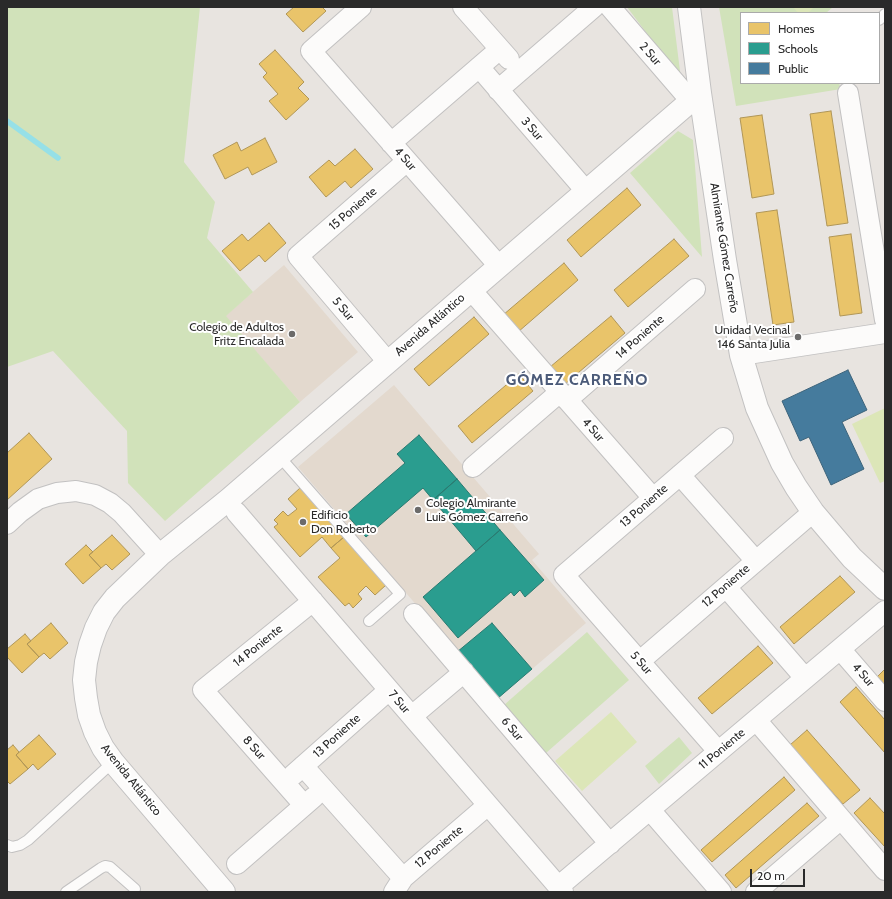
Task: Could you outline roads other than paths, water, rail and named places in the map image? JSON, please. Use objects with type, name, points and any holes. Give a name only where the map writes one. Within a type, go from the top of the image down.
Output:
[{"type":"street","name":"4 Sur","points":[[361,7],[311,51],[499,266]]},
{"type":"street","points":[[463,7],[520,71]]},
{"type":"street","points":[[498,90],[594,7]]},
{"type":"street","name":"2 Sur","points":[[610,7],[695,97]]},
{"type":"street","name":"Almirante Gómez Carreño","points":[[689,7],[695,97],[741,355],[757,408],[770,438],[796,487],[813,512],[852,558],[885,589]]},
{"type":"street","points":[[392,143],[500,49]]},
{"type":"street","name":"3 Sur","points":[[479,67],[586,191]]},
{"type":"street","points":[[849,88],[885,320]]},
{"type":"street","name":"Avenida Atlántico","points":[[224,892],[113,762],[103,748],[95,732],[87,704],[84,680],[90,645],[104,612],[115,598],[160,555],[228,500],[695,97]]},
{"type":"street","name":"15 Poniente","points":[[298,256],[407,161]]},
{"type":"street","name":"5 Sur","points":[[298,256],[388,362]]},
{"type":"street","name":"14 Poniente","points":[[473,467],[564,396],[695,289]]},
{"type":"street","name":"4 Sur","points":[[471,290],[653,498]]},
{"type":"street","points":[[741,355],[885,333]]},
{"type":"street","name":"13 Poniente","points":[[564,575],[723,438]]},
{"type":"street","points":[[680,475],[756,561]]},
{"type":"street","points":[[7,524],[38,499],[58,493],[76,491],[95,495],[110,503],[122,513],[160,555]]},
{"type":"street","name":"7 Sur","points":[[236,512],[560,890]]},
{"type":"street","name":"12 Poniente","points":[[640,661],[813,512]]},
{"type":"street","name":"5 Sur","points":[[564,575],[718,751]]},
{"type":"street","points":[[726,587],[805,678]]},
{"type":"street","name":"14 Poniente","points":[[203,690],[313,601]]},
{"type":"street","name":"11 Poniente","points":[[560,890],[610,844],[718,751],[885,611]]},
{"type":"street","name":"6 Sur","points":[[414,614],[610,844]]},
{"type":"street","name":"4 Sur","points":[[840,649],[885,701]]},
{"type":"street","points":[[412,716],[464,672]]},
{"type":"street","name":"8 Sur","points":[[203,690],[304,805]]},
{"type":"street","name":"13 Poniente","points":[[284,782],[389,690]]},
{"type":"street","points":[[756,720],[885,870]]},
{"type":"street","points":[[303,766],[323,788],[398,885]]},
{"type":"street","points":[[237,864],[323,788]]},
{"type":"street","name":"12 Poniente","points":[[398,885],[488,805]]},
{"type":"street","points":[[650,810],[721,892]]},
{"type":"street","points":[[759,891],[841,819]]},
{"type":"lane","points":[[279,456],[400,594],[369,621]]},
{"type":"lane","points":[[7,845],[12,847],[20,845],[28,840],[113,762]]},
{"type":"lane","points":[[66,892],[105,866],[110,868],[134,891]]},
{"type":"waterway","points":[[7,121],[58,158]]},
{"type":"place","name":"Colegio de Adultos Fritz Encalada","points":[[292,334]]},
{"type":"place","name":"Unidad Vecinal 146 Santa Julia","points":[[798,337]]},
{"type":"place","name":"Colegio Almirante Luis Gómez Carreño","points":[[418,510]]},
{"type":"place","name":"Edificio Don Roberto","points":[[303,522]]},
{"type":"district","name":"GÓMEZ CARREÑO","points":[[577,380]]}]
